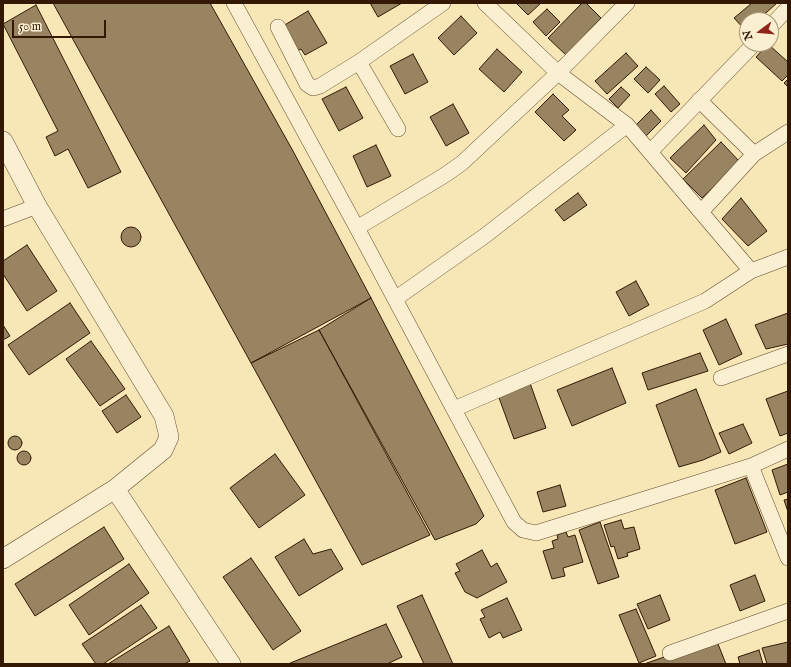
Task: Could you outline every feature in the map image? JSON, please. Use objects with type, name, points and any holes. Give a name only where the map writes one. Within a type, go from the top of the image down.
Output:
[{"type":"street","points":[[234,3],[357,228],[514,522],[523,530],[536,533],[751,466],[788,450]]},
{"type":"street","points":[[278,27],[307,84],[313,88],[320,86],[359,62],[443,3]]},
{"type":"street","points":[[484,3],[558,73],[627,125],[751,271]]},
{"type":"street","points":[[357,228],[445,175],[462,163],[558,73],[627,3]]},
{"type":"street","points":[[779,18],[788,8]]},
{"type":"street","points":[[650,152],[746,52]]},
{"type":"street","points":[[359,62],[398,129]]},
{"type":"street","points":[[699,100],[754,154]]},
{"type":"street","points":[[395,299],[486,235],[627,125]]},
{"type":"street","points":[[701,212],[754,154],[788,132]]},
{"type":"street","points":[[3,141],[37,206],[164,416],[169,437],[163,450],[115,489],[3,558]]},
{"type":"street","points":[[3,219],[37,206]]},
{"type":"street","points":[[454,409],[704,301],[751,271],[788,256]]},
{"type":"street","points":[[721,378],[788,354]]},
{"type":"street","points":[[751,466],[788,558]]},
{"type":"street","points":[[115,489],[231,664]]},
{"type":"street","points":[[670,652],[788,611]]},
{"type":"building","points":[[53,3],[210,3],[293,151],[371,298],[251,363]]},
{"type":"building","points":[[370,3],[402,3],[378,17]]},
{"type":"building","points":[[516,3],[541,3],[528,15]]},
{"type":"building","points":[[582,3],[586,3],[601,18],[566,55],[548,38]]},
{"type":"building","points":[[752,3],[777,3],[767,12],[741,12]]},
{"type":"building","points":[[36,5],[121,172],[88,188],[68,149],[55,156],[46,137],[58,131],[3,24]]},
{"type":"building","points":[[547,9],[560,22],[546,36],[533,22]]},
{"type":"building","points":[[308,11],[327,43],[305,55],[301,49],[297,51],[283,26]]},
{"type":"building","points":[[739,14],[739,23],[734,18]]},
{"type":"building","points":[[461,16],[477,33],[454,55],[438,38]]},
{"type":"building","points":[[497,49],[522,72],[504,92],[479,69]]},
{"type":"building","points":[[761,52],[777,52],[788,62],[788,75],[782,81],[756,57]]},
{"type":"building","points":[[626,53],[638,66],[607,94],[595,81]]},
{"type":"building","points":[[413,54],[428,82],[405,94],[390,66]]},
{"type":"building","points":[[646,67],[660,80],[648,93],[634,79]]},
{"type":"building","points":[[788,79],[788,87],[784,83]]},
{"type":"building","points":[[664,86],[680,104],[671,112],[655,94]]},
{"type":"building","points":[[346,87],[363,118],[339,131],[322,99]]},
{"type":"building","points":[[621,87],[630,95],[618,108],[609,99]]},
{"type":"building","points":[[553,94],[569,110],[562,116],[576,130],[564,141],[535,112]]},
{"type":"building","points":[[453,104],[469,133],[446,146],[430,117]]},
{"type":"building","points":[[651,110],[661,121],[644,138],[634,127]]},
{"type":"building","points":[[704,125],[716,140],[686,173],[670,158]]},
{"type":"building","points":[[721,142],[740,162],[702,198],[683,179]]},
{"type":"building","points":[[376,145],[391,176],[367,187],[353,156]]},
{"type":"building","points":[[578,193],[587,205],[564,221],[555,210]]},
{"type":"building","points":[[741,198],[767,231],[748,246],[722,219]]},
{"type":"building","points":[[131,227],[138,230],[141,237],[138,244],[131,247],[124,244],[121,237],[124,230]]},
{"type":"building","points":[[27,245],[57,291],[27,311],[3,274],[3,261]]},
{"type":"building","points":[[636,281],[649,305],[629,316],[616,292]]},
{"type":"building","points":[[371,298],[484,516],[476,524],[435,540],[319,330]]},
{"type":"building","points":[[70,303],[90,333],[29,375],[8,345]]},
{"type":"building","points":[[788,313],[788,344],[766,349],[755,325]]},
{"type":"building","points":[[726,319],[742,354],[719,365],[703,330]]},
{"type":"building","points":[[3,325],[10,336],[3,340]]},
{"type":"building","points":[[319,330],[430,535],[362,565],[251,363]]},
{"type":"building","points":[[91,341],[125,389],[100,406],[66,359]]},
{"type":"building","points":[[700,353],[708,371],[648,390],[642,373]]},
{"type":"building","points":[[612,368],[626,403],[572,426],[557,390]]},
{"type":"building","points":[[530,383],[546,428],[514,439],[498,395]]},
{"type":"building","points":[[696,389],[721,452],[703,460],[679,467],[656,405]]},
{"type":"building","points":[[788,391],[788,433],[780,436],[766,399]]},
{"type":"building","points":[[126,395],[141,417],[117,433],[102,411]]},
{"type":"building","points":[[743,424],[752,443],[729,454],[719,433]]},
{"type":"building","points":[[12,436],[18,436],[22,440],[22,446],[18,450],[12,450],[8,446],[8,440]]},
{"type":"building","points":[[24,451],[29,453],[31,458],[29,463],[24,465],[19,463],[17,458],[19,453]]},
{"type":"building","points":[[275,454],[305,495],[259,528],[230,488]]},
{"type":"building","points":[[788,464],[788,492],[780,495],[772,470]]},
{"type":"building","points":[[746,478],[767,532],[735,544],[715,490]]},
{"type":"building","points":[[560,485],[566,506],[543,512],[537,492]]},
{"type":"building","points":[[788,499],[788,512],[784,500]]},
{"type":"building","points":[[621,520],[624,529],[634,527],[640,549],[627,553],[628,556],[618,559],[614,546],[611,547],[604,525]]},
{"type":"building","points":[[600,522],[619,577],[598,584],[579,530]]},
{"type":"building","points":[[104,527],[124,559],[35,616],[15,584]]},
{"type":"building","points":[[566,532],[568,537],[575,535],[583,562],[563,568],[565,576],[552,579],[543,551],[554,548],[552,541],[558,539],[557,535]]},
{"type":"building","points":[[304,539],[313,554],[331,549],[343,569],[299,596],[275,557]]},
{"type":"building","points":[[482,550],[491,567],[497,563],[507,582],[477,598],[465,592],[455,573],[460,571],[456,564]]},
{"type":"building","points":[[251,558],[301,631],[273,650],[223,577]]},
{"type":"building","points":[[129,564],[149,593],[89,635],[69,605]]},
{"type":"building","points":[[755,575],[765,601],[740,611],[730,585]]},
{"type":"building","points":[[422,595],[453,664],[424,664],[397,606]]},
{"type":"building","points":[[660,595],[670,620],[648,629],[637,604]]},
{"type":"building","points":[[507,598],[522,630],[503,638],[500,632],[489,638],[480,619],[485,617],[481,610]]},
{"type":"building","points":[[141,605],[157,628],[103,664],[96,664],[82,644]]},
{"type":"building","points":[[636,609],[656,656],[639,663],[619,615]]},
{"type":"building","points":[[386,624],[402,657],[387,664],[288,664]]},
{"type":"building","points":[[169,626],[190,661],[184,664],[108,664]]},
{"type":"building","points":[[716,639],[726,664],[644,664]]},
{"type":"building","points":[[788,642],[788,664],[767,664],[762,648]]},
{"type":"building","points":[[759,650],[763,664],[740,664],[738,657]]}]
